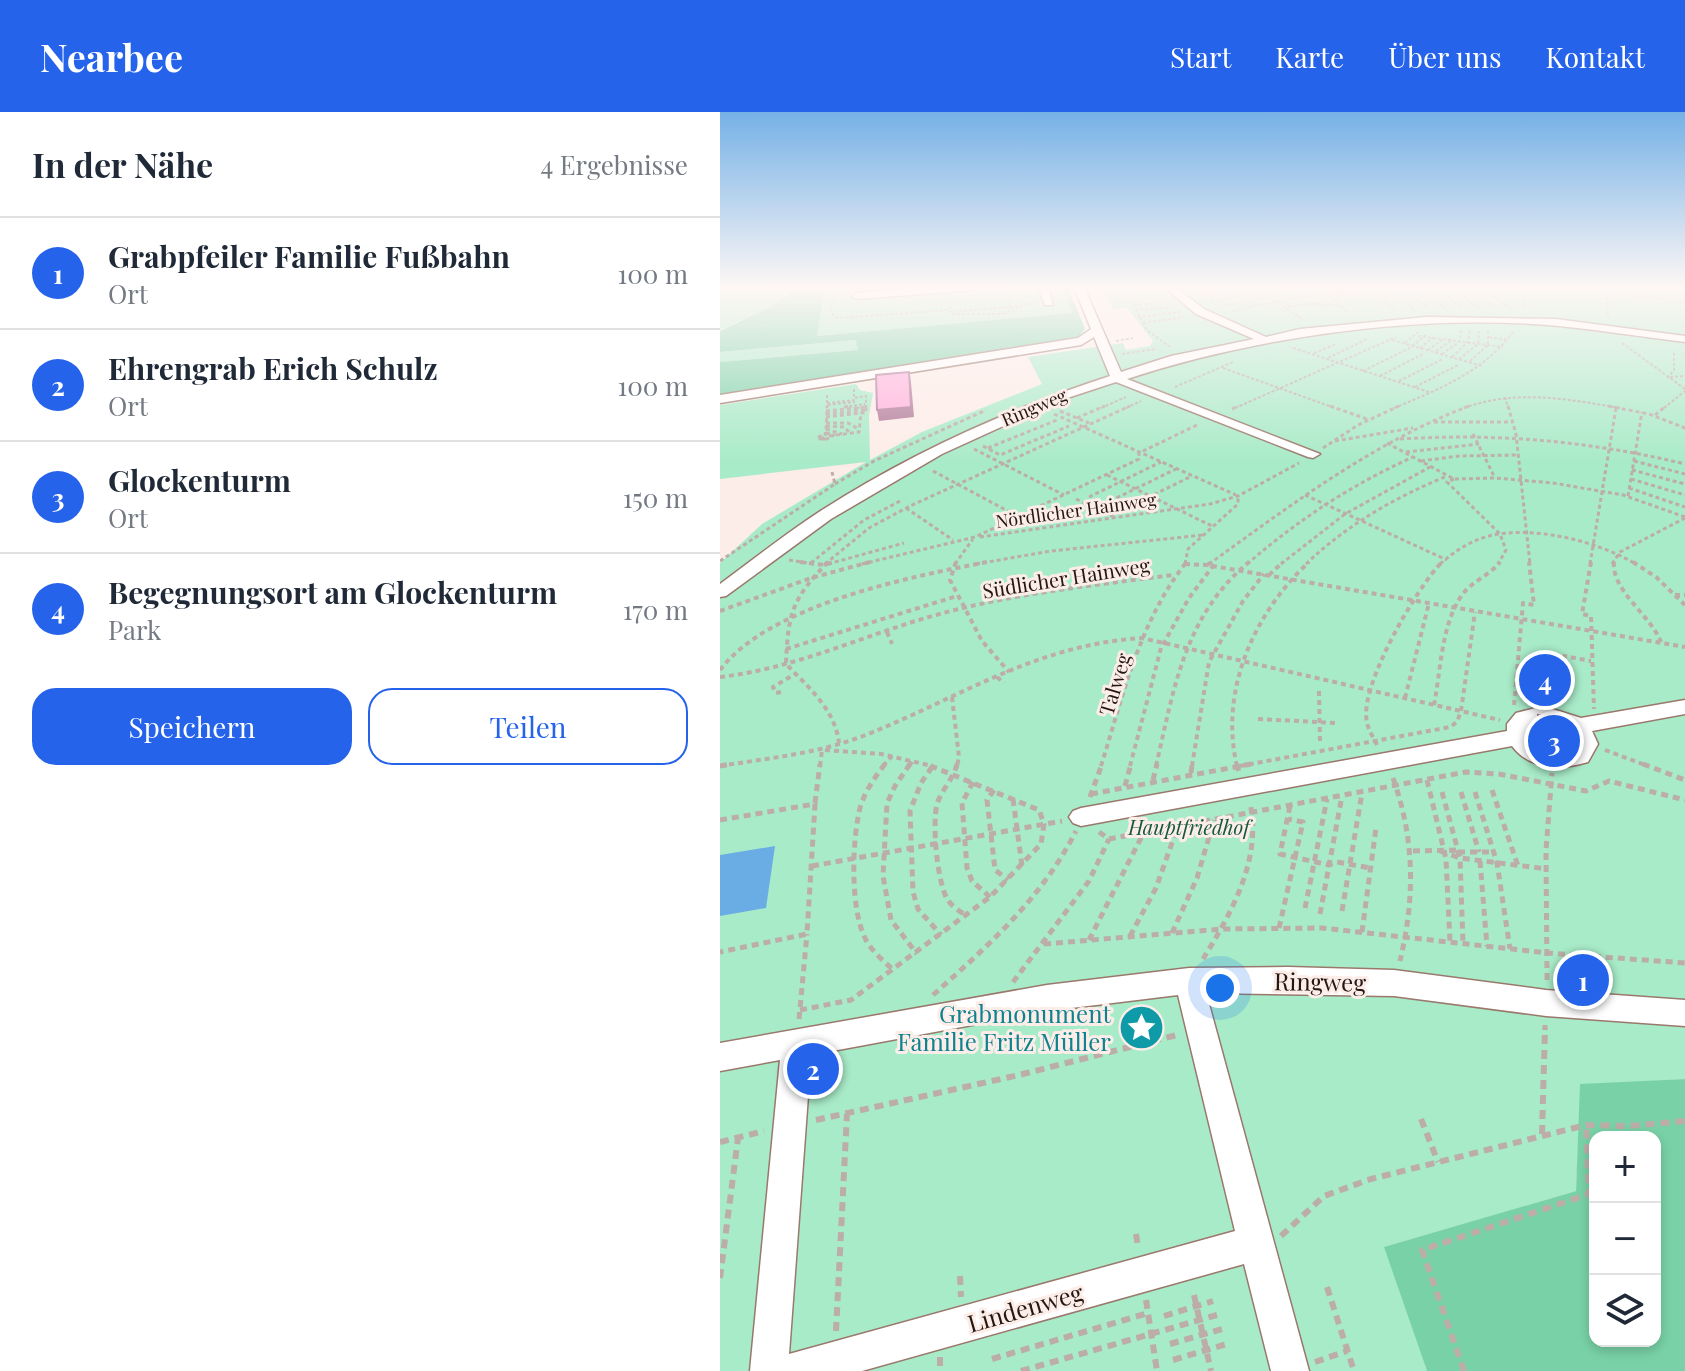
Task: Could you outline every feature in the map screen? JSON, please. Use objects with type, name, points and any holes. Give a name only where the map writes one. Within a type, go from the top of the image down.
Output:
[{"type":"street","points":[[720,399],[1058,346]]},
{"type":"street","points":[[1104,346],[1116,375],[1122,381],[1313,454]]},
{"type":"street","name":"Ringweg","points":[[720,592],[825,513],[914,461],[1116,375],[1227,346]]},
{"type":"street","points":[[1089,354],[1107,354]]},
{"type":"street","points":[[1081,817],[1517,722],[1532,715],[1580,728],[1685,707]]},
{"type":"street","points":[[1517,722],[1531,751],[1553,760],[1573,759],[1586,750],[1580,728]]},
{"type":"street","points":[[1189,981],[1199,1030],[1290,1371]]},
{"type":"street","name":"Ringweg","points":[[720,1057],[1047,998],[1189,981],[1394,983],[1546,1003],[1685,1013]]},
{"type":"street","points":[[769,1371],[777,1129],[797,1041]]},
{"type":"street","name":"Lindenweg","points":[[794,1371],[1140,1262],[1256,1243]]},
{"type":"path","points":[[1168,346],[1367,419]]},
{"type":"path","points":[[1285,346],[1431,393]]},
{"type":"path","points":[[1326,359],[1354,346]]},
{"type":"path","points":[[1139,453],[1278,387],[1375,346]]},
{"type":"path","points":[[1363,371],[1413,346],[1482,366]]},
{"type":"path","points":[[1428,350],[1434,346]]},
{"type":"path","points":[[1434,352],[1443,346]]},
{"type":"path","points":[[1442,354],[1453,346]]},
{"type":"path","points":[[1452,357],[1464,346]]},
{"type":"path","points":[[1459,359],[1476,346]]},
{"type":"path","points":[[1468,362],[1487,346]]},
{"type":"path","points":[[1494,346],[1503,347]]},
{"type":"path","points":[[1625,346],[1685,390],[1655,415]]},
{"type":"path","points":[[1667,378],[1674,370],[1679,346]]},
{"type":"path","points":[[1039,410],[1238,496],[1367,419],[1431,393],[1482,366],[1503,347]]},
{"type":"path","points":[[1380,376],[1423,354]]},
{"type":"path","points":[[1397,382],[1443,359]]},
{"type":"path","points":[[1077,418],[1237,360]]},
{"type":"path","points":[[1415,387],[1458,365],[1449,363]]},
{"type":"path","points":[[1441,366],[1450,369]]},
{"type":"path","points":[[1667,378],[1685,376]]},
{"type":"path","points":[[854,389],[854,398],[865,404]]},
{"type":"path","points":[[839,743],[840,729],[786,664],[788,620],[811,578],[869,528],[906,508],[1083,429],[1152,391]]},
{"type":"path","points":[[826,425],[827,393]]},
{"type":"path","points":[[1207,565],[1305,495],[1387,443],[1432,422],[1505,397],[1617,407],[1655,415],[1685,428]]},
{"type":"path","points":[[720,766],[822,750],[1080,643],[1142,638],[1517,722],[1523,603],[1534,605],[1518,479],[1516,434],[1505,397]]},
{"type":"path","points":[[826,425],[866,413],[865,404]]},
{"type":"path","points":[[826,425],[865,404]]},
{"type":"path","points":[[826,425],[865,404]]},
{"type":"path","points":[[1580,728],[1591,661],[1591,616],[1582,614],[1600,491],[1617,407]]},
{"type":"path","points":[[1000,455],[1069,426],[1039,410]]},
{"type":"path","points":[[1064,412],[1090,424]]},
{"type":"path","points":[[1628,496],[1642,412]]},
{"type":"path","points":[[826,425],[837,420],[855,427],[862,426],[861,413]]},
{"type":"path","points":[[845,417],[845,423]]},
{"type":"path","points":[[826,425],[842,434],[859,432],[853,417]]},
{"type":"path","points":[[988,448],[1057,420]]},
{"type":"path","points":[[1432,422],[1512,422]]},
{"type":"path","points":[[826,425],[844,427],[850,433]]},
{"type":"path","points":[[826,425],[842,434]]},
{"type":"path","points":[[1332,441],[1385,430],[1419,428]]},
{"type":"path","points":[[1473,434],[1495,478]]},
{"type":"path","points":[[1393,440],[1516,434],[1608,446],[1685,464]]},
{"type":"path","points":[[957,441],[1064,495]]},
{"type":"path","points":[[1387,443],[1454,479]]},
{"type":"path","points":[[1404,452],[1479,444]]},
{"type":"path","points":[[720,611],[811,578],[975,537],[1139,459],[1139,453]]},
{"type":"path","points":[[1421,461],[1517,455]]},
{"type":"path","points":[[1153,780],[1180,662],[1211,603],[1239,570],[1296,522],[1366,478],[1413,457]]},
{"type":"path","points":[[914,461],[1019,517]]},
{"type":"path","points":[[1634,461],[1685,474]]},
{"type":"path","points":[[1089,497],[1161,462]]},
{"type":"path","points":[[1191,773],[1208,666],[1243,601],[1302,542],[1370,496],[1430,467]]},
{"type":"path","points":[[1104,504],[1176,469]]},
{"type":"path","points":[[1632,470],[1685,484]]},
{"type":"path","points":[[720,561],[835,484],[832,472]]},
{"type":"path","points":[[1107,475],[1212,526]]},
{"type":"path","points":[[1110,516],[1192,476]]},
{"type":"path","points":[[1236,765],[1234,719],[1242,661],[1272,606],[1317,552],[1359,520],[1447,476]]},
{"type":"path","points":[[1434,705],[1455,607],[1465,591],[1499,567],[1506,550],[1500,534],[1447,482],[1454,479],[1518,479],[1600,491],[1628,496],[1685,518]]},
{"type":"path","points":[[1631,479],[1685,495]]},
{"type":"path","points":[[1629,488],[1685,507]]},
{"type":"path","points":[[1305,495],[1447,560]]},
{"type":"path","name":"Nördlicher Hainweg","points":[[975,537],[1181,510],[1238,496]]},
{"type":"path","name":"Talweg","points":[[904,1022],[1003,931],[1057,866],[1091,794],[1113,735],[1142,638],[1166,586],[1185,564],[1188,549],[1238,504],[1238,496]]},
{"type":"path","points":[[1076,499],[1116,518]]},
{"type":"path","points":[[811,563],[864,520],[900,501]]},
{"type":"path","points":[[906,508],[955,541]]},
{"type":"path","points":[[1661,642],[1659,635],[1614,577],[1612,564],[1620,552],[1685,518]]},
{"type":"path","points":[[1363,531],[1370,525]]},
{"type":"path","points":[[1375,741],[1366,721],[1372,690],[1410,600],[1447,560],[1475,540],[1500,534],[1527,533],[1593,544],[1620,552],[1685,605]]},
{"type":"path","points":[[720,670],[734,651],[788,620],[836,600],[1023,555],[1203,535]]},
{"type":"path","points":[[975,537],[957,557],[950,580],[982,641],[1009,672]]},
{"type":"path","points":[[767,556],[824,565],[904,543]]},
{"type":"path","points":[[1185,564],[1239,570],[1685,647]]},
{"type":"path","points":[[1125,786],[1164,643],[1189,598],[1213,566]]},
{"type":"path","name":"Südlicher Hainweg","points":[[720,677],[786,664],[962,608],[1039,593],[1175,575]]},
{"type":"path","points":[[1675,595],[1685,595]]},
{"type":"path","points":[[786,649],[957,596]]},
{"type":"path","points":[[1405,698],[1429,603]]},
{"type":"path","points":[[1091,794],[1450,727],[1457,722],[1461,711],[1475,611]]},
{"type":"path","points":[[887,632],[892,644]]},
{"type":"path","points":[[1591,661],[1564,656],[1563,676],[1580,728],[1685,780]]},
{"type":"path","points":[[1518,668],[1563,676]]},
{"type":"path","points":[[781,692],[776,693],[773,687],[795,674]]},
{"type":"path","points":[[997,677],[1004,683]]},
{"type":"path","points":[[1319,691],[1320,741]]},
{"type":"path","points":[[952,697],[959,757],[953,774],[938,798],[938,843],[942,889],[948,901],[966,916]]},
{"type":"path","points":[[1258,719],[1337,723]]},
{"type":"path","points":[[800,1010],[851,1000],[917,954],[990,897],[1022,866],[1041,844],[1044,824],[1039,810],[932,767],[892,756],[822,750]]},
{"type":"path","points":[[797,1041],[822,750]]},
{"type":"path","points":[[892,756],[877,773],[859,812],[857,858],[858,916],[865,938],[894,971]]},
{"type":"path","points":[[913,761],[896,783],[885,807],[884,853],[887,911],[896,929],[917,954]]},
{"type":"path","points":[[932,767],[913,798],[910,811],[913,892],[918,909],[941,935]]},
{"type":"path","points":[[1037,952],[1089,881],[1109,839],[1466,772],[1499,774],[1588,793],[1609,781],[1685,800]]},
{"type":"path","points":[[1427,780],[1443,851],[1450,942]]},
{"type":"path","points":[[973,782],[962,803],[967,868],[972,881],[990,897]]},
{"type":"path","points":[[1394,983],[1406,936],[1413,851],[1406,812],[1396,786]]},
{"type":"path","points":[[994,790],[987,800],[995,870],[1008,880]]},
{"type":"path","points":[[1492,790],[1518,866]]},
{"type":"path","points":[[1542,1134],[1551,790]]},
{"type":"path","points":[[1442,792],[1459,853],[1463,943]]},
{"type":"path","points":[[1461,792],[1479,852]]},
{"type":"path","points":[[1475,792],[1497,863],[1510,949]]},
{"type":"path","points":[[1342,911],[1362,793]]},
{"type":"path","points":[[1320,914],[1342,796]]},
{"type":"path","points":[[1013,799],[1022,866]]},
{"type":"path","points":[[1305,908],[1327,799]]},
{"type":"path","points":[[720,820],[815,804]]},
{"type":"path","points":[[1290,806],[1280,854],[1329,865],[1370,868]]},
{"type":"path","points":[[1189,981],[1222,929],[1246,868],[1253,838],[1254,813]]},
{"type":"path","points":[[812,866],[1081,817]]},
{"type":"path","points":[[1279,928],[1303,822],[1288,819]]},
{"type":"path","points":[[1172,933],[1197,878],[1214,820]]},
{"type":"path","points":[[1130,936],[1156,888],[1178,826]]},
{"type":"path","points":[[1362,932],[1376,828]]},
{"type":"path","points":[[1089,940],[1144,832]]},
{"type":"path","points":[[1413,851],[1494,852]]},
{"type":"path","points":[[1459,853],[1480,860],[1547,869]]},
{"type":"path","points":[[1480,860],[1487,946]]},
{"type":"path","points":[[1044,944],[1222,929],[1279,928],[1362,932],[1548,953],[1685,963]]},
{"type":"path","points":[[720,952],[807,934]]},
{"type":"path","points":[[720,1142],[1019,1075],[1199,1030]]},
{"type":"path","points":[[836,1330],[847,1114]]},
{"type":"path","points":[[1421,1119],[1438,1162]]},
{"type":"path","points":[[1256,1243],[1280,1237],[1324,1196],[1349,1185],[1586,1125],[1628,1126],[1685,1121]]},
{"type":"path","points":[[1464,1371],[1422,1250],[1589,1194],[1586,1125]]},
{"type":"path","points":[[720,1278],[738,1138]]},
{"type":"path","points":[[1136,1234],[1157,1371]]},
{"type":"path","points":[[960,1276],[961,1300]]},
{"type":"path","points":[[1327,1287],[1354,1371]]},
{"type":"path","points":[[1194,1295],[1211,1371]]},
{"type":"path","points":[[1164,1316],[1213,1301]]},
{"type":"path","points":[[992,1359],[1148,1313]]},
{"type":"path","points":[[1021,1371],[1217,1315]]},
{"type":"path","points":[[1170,1344],[1222,1329]]},
{"type":"path","points":[[1173,1360],[1227,1344]]},
{"type":"green space","points":[[720,346],[791,346],[720,352]]},
{"type":"green space","points":[[791,346],[858,346],[858,350],[720,362],[720,352]]},
{"type":"green space","points":[[857,346],[1031,346],[720,394],[720,362],[858,350]]},
{"type":"green space","name":"Hauptfriedhof","points":[[1104,346],[1124,346],[1126,350],[1150,346],[1685,346],[1685,1079],[1581,1085],[1576,1191],[1385,1247],[1427,1371],[720,1371],[720,563],[762,524],[866,462],[720,479],[720,405],[856,384],[860,390],[873,393],[869,416],[870,460],[922,432],[1042,384],[1028,357]]},
{"type":"green space","points":[[1685,1079],[1685,1371],[1427,1371],[1384,1247],[1576,1191],[1580,1084]]},
{"type":"water","points":[[775,846],[766,908],[720,916],[720,855]]},
{"type":"building","points":[[909,372],[911,407],[877,410],[876,375]]},
{"type":"building","points":[[1538,715],[1571,721],[1578,731],[1575,735],[1554,735],[1538,725]]},
{"type":"place","name":"Begegnungsort am Glockenturm","points":[[1545,680]]},
{"type":"place","name":"Glockenturm","points":[[1554,741]]},
{"type":"place","name":"Grabpfeiler Familie Fußbahn","points":[[1583,980]]},
{"type":"place","name":"Grabmonument Familie Fritz Müller","points":[[1142,1027]]},
{"type":"place","name":"Ehrengrab Erich Schulz","points":[[813,1069]]}]
